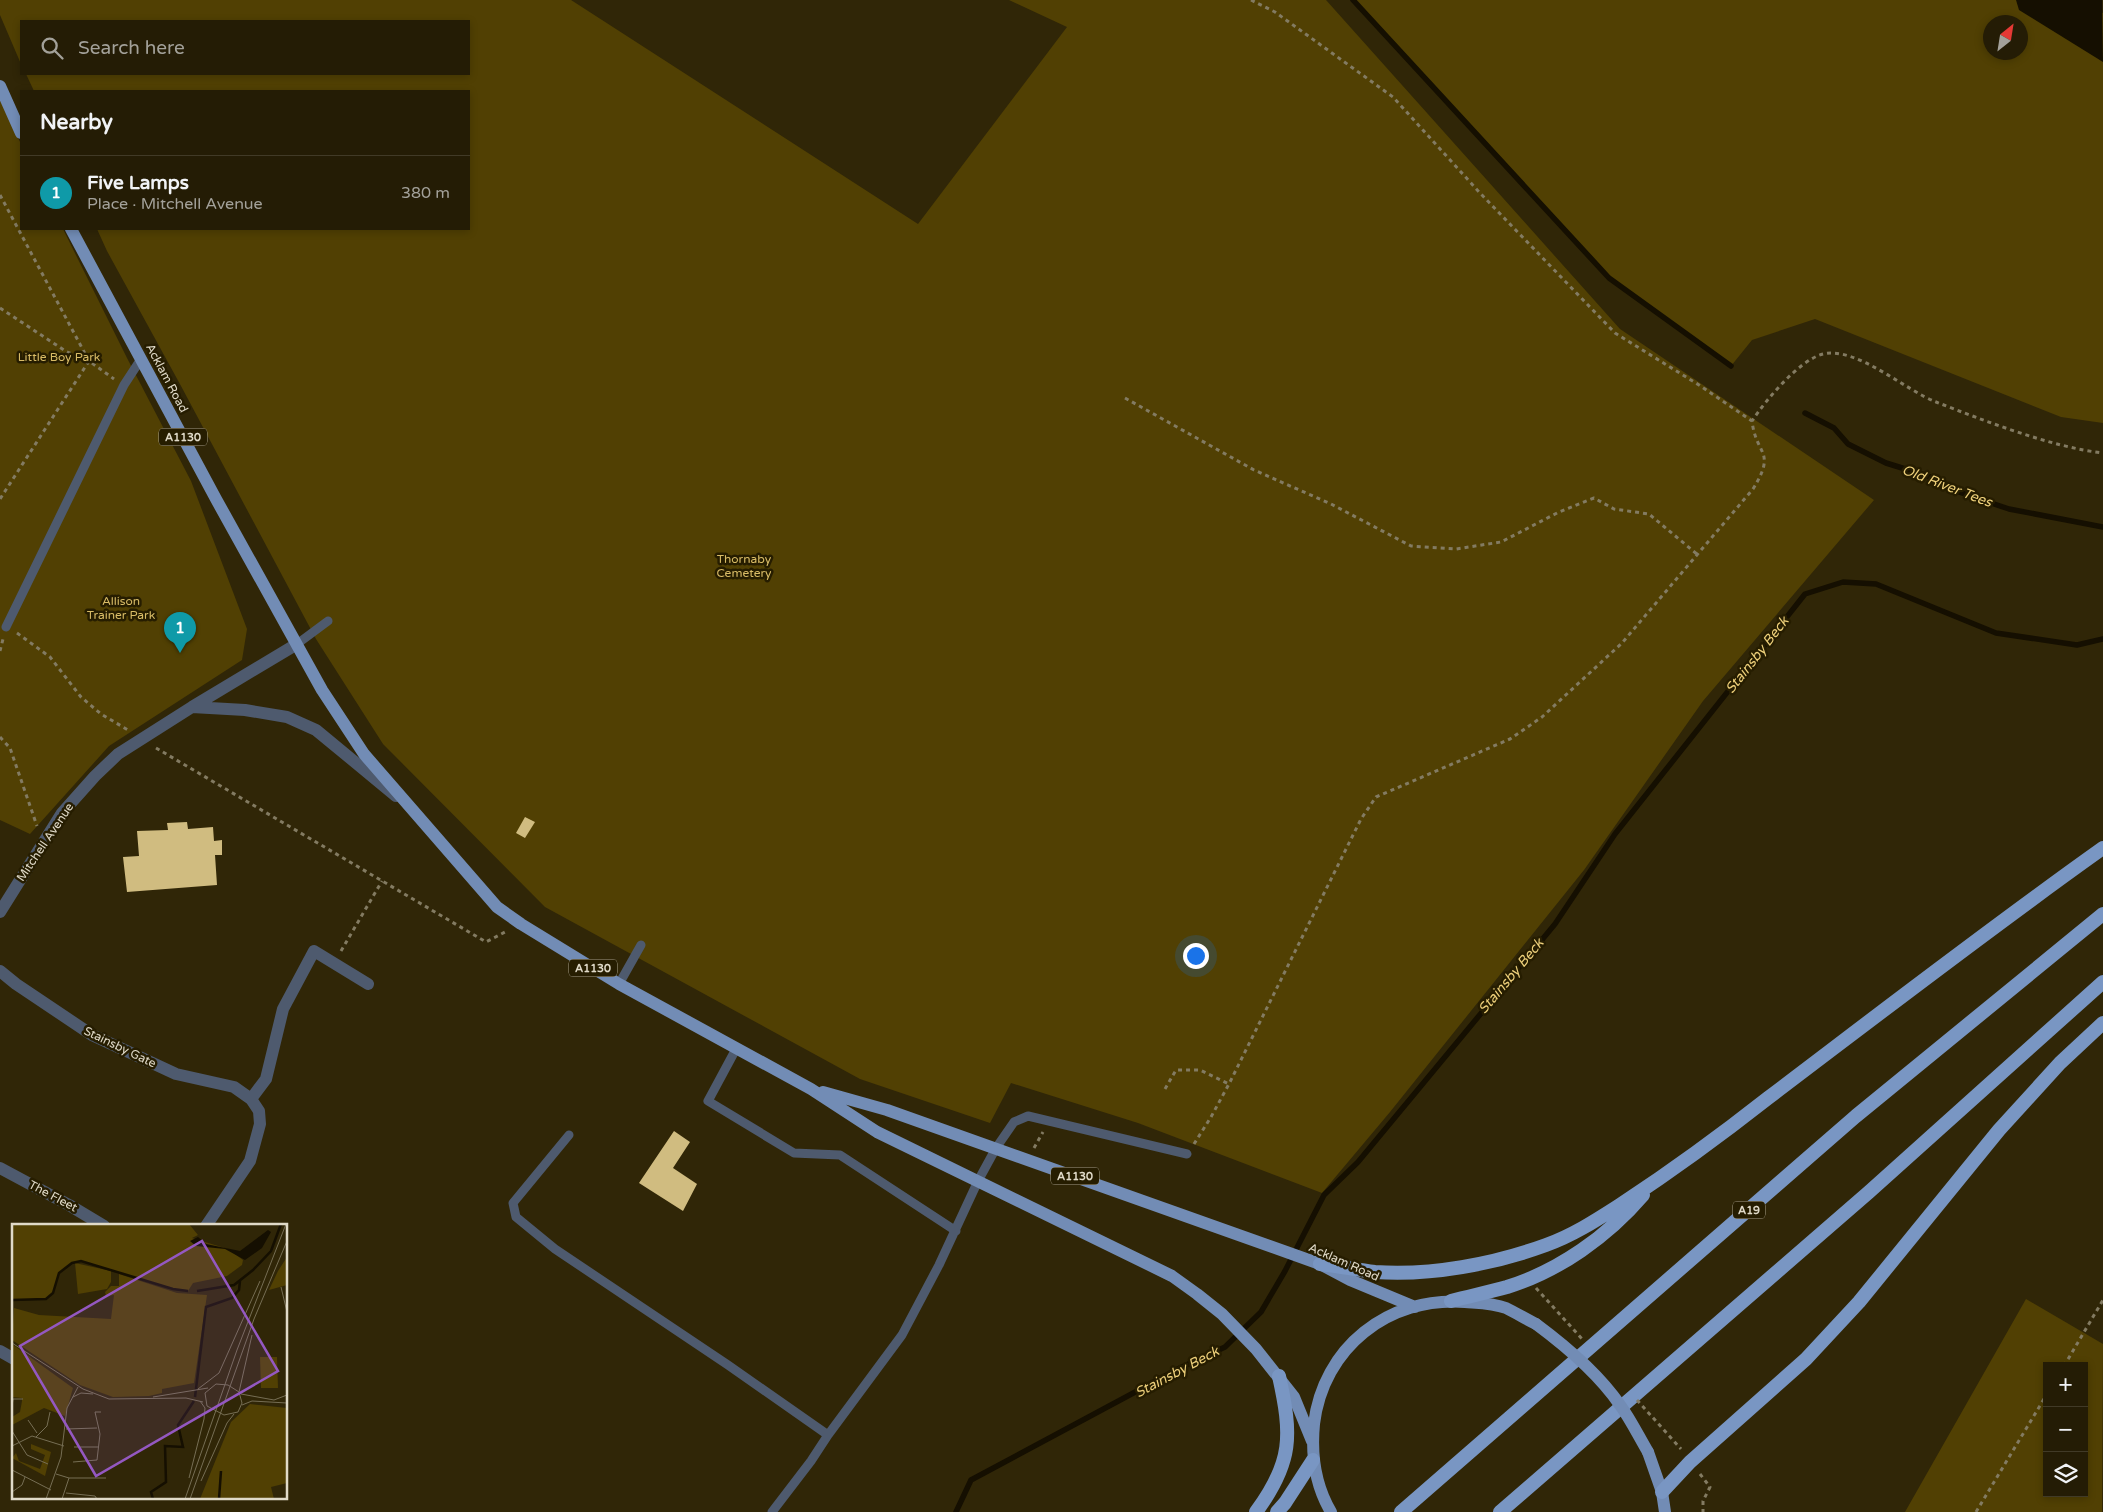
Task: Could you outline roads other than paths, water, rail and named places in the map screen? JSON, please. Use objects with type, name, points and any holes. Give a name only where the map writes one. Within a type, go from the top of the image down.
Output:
[{"type":"highway","points":[[1316,1263],[1375,1272],[1415,1272],[1484,1262],[1546,1245],[1583,1229],[1654,1183],[2018,908],[2103,848]]},
{"type":"highway","name":"A19","points":[[1401,1512],[1856,1116],[2103,914]]},
{"type":"highway","points":[[1500,1512],[1869,1192],[2103,982]]},
{"type":"highway","points":[[1665,1504],[1690,1462],[1806,1359],[1887,1270],[1999,1130],[2060,1063],[2103,1023]]},
{"type":"highway","points":[[1451,1301],[1515,1284],[1531,1278],[1569,1258],[1628,1213],[1654,1183]]},
{"type":"highway","points":[[1256,1512],[1269,1494],[1283,1464],[1288,1445],[1286,1409],[1279,1376]]},
{"type":"highway","points":[[1276,1512],[1295,1490],[1313,1460]]},
{"type":"main road","points":[[0,86],[20,131]]},
{"type":"main road","name":"Acklam Road","points":[[72,230],[216,499],[297,644]]},
{"type":"main road","name":"A1130","points":[[297,644],[322,690],[364,754],[497,907],[521,924],[619,984],[811,1089],[877,1132],[1172,1276],[1222,1314],[1256,1349],[1279,1376],[1294,1398],[1312,1440]]},
{"type":"main road","name":"A1130","points":[[811,1089],[887,1110],[996,1148]]},
{"type":"main road","name":"Acklam Road","points":[[996,1148],[1316,1263],[1374,1291],[1414,1306]]},
{"type":"main road","points":[[1328,1507],[1318,1485],[1313,1460],[1312,1440],[1316,1406],[1327,1378],[1345,1350],[1360,1335],[1385,1318],[1414,1306],[1451,1301],[1480,1303],[1505,1308],[1536,1324],[1559,1342],[1603,1383],[1621,1406],[1648,1452],[1665,1504]]},
{"type":"street","name":"Mitchell Avenue","points":[[0,912],[62,813],[95,776],[118,754],[192,706],[297,644]]},
{"type":"street","points":[[192,706],[245,710],[287,717],[316,730],[408,805]]},
{"type":"street","points":[[207,1224],[250,1161],[260,1124],[259,1111],[251,1099],[266,1079],[283,1009],[314,952],[334,962],[368,984]]},
{"type":"street","name":"Stainsby Gate","points":[[0,971],[16,984],[92,1035],[176,1074],[234,1087],[251,1099]]},
{"type":"street","name":"The Fleet","points":[[0,1168],[101,1224]]},
{"type":"street","points":[[0,1351],[12,1358]]},
{"type":"lane","points":[[9,629],[124,385],[141,359]]},
{"type":"lane","points":[[297,644],[328,621]]},
{"type":"lane","points":[[619,984],[642,945]]},
{"type":"lane","points":[[736,1049],[708,1101],[794,1153],[840,1155],[956,1231]]},
{"type":"lane","points":[[772,1512],[902,1335],[956,1231],[978,1182],[996,1148],[1014,1122],[1028,1116],[1187,1154]]},
{"type":"lane","points":[[569,1135],[513,1203],[516,1217],[556,1249],[728,1365],[828,1436]]},
{"type":"waterway","points":[[1353,0],[1609,278],[1731,366]]},
{"type":"waterway","name":"Old River Tees","points":[[1805,413],[1834,428],[1848,444],[1886,463],[1928,476],[1956,491],[2009,509],[2103,527]]},
{"type":"waterway","name":"Stainsby Beck","points":[[956,1512],[971,1480],[1180,1368],[1225,1347],[1261,1312],[1285,1271],[1324,1195],[1358,1162],[1555,924],[1615,834],[1805,594],[1843,582],[1876,584],[1996,633],[2077,645],[2103,639]]},
{"type":"place","name":"Five Lamps","points":[[180,653]]},
{"type":"park label","name":"Little Boy Park","points":[[59,357]]},
{"type":"park label","name":"Thornaby Cemetery","points":[[744,566]]},
{"type":"park label","name":"Allison Trainer Park","points":[[121,608]]}]
